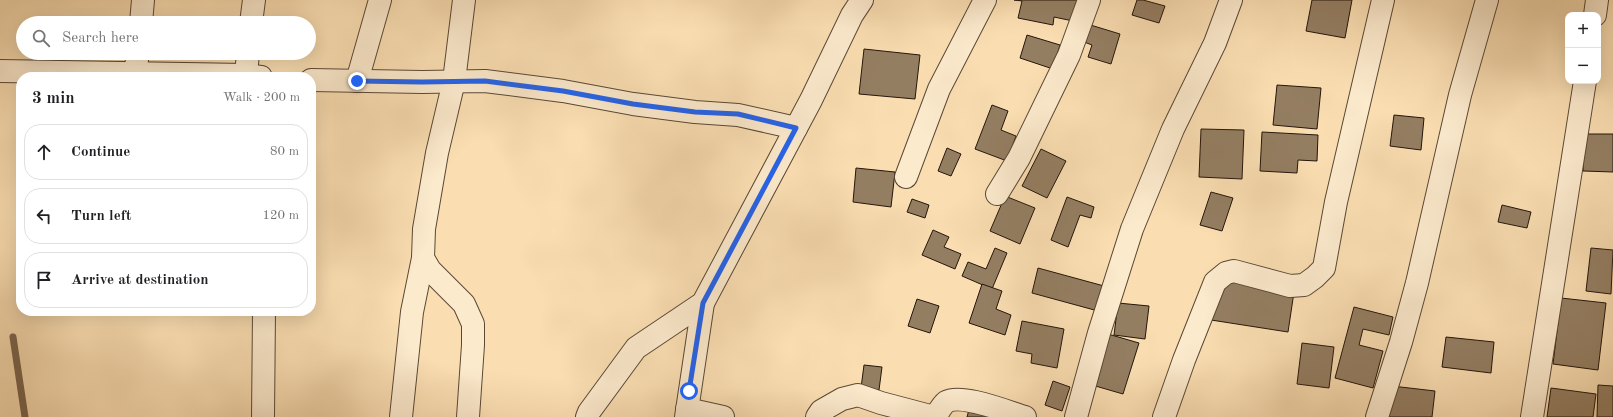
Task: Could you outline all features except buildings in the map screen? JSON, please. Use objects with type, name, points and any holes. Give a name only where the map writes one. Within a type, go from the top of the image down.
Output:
[{"type":"street","points":[[142,16],[143,0]]},
{"type":"street","points":[[252,16],[254,0]]},
{"type":"street","points":[[357,81],[380,0]]},
{"type":"street","points":[[401,417],[412,312],[423,258],[424,229],[437,153],[454,81],[464,0]]},
{"type":"street","points":[[723,417],[686,413],[703,303],[796,128],[852,15],[862,0]]},
{"type":"street","points":[[906,177],[939,89],[984,0]]},
{"type":"street","points":[[997,194],[1019,158],[1065,62],[1089,0]]},
{"type":"street","points":[[1076,417],[1099,333],[1132,229],[1173,129],[1215,43],[1231,0]]},
{"type":"street","points":[[1164,417],[1184,360],[1215,282],[1226,273],[1234,271],[1290,286],[1304,285],[1324,268],[1336,202],[1383,0]]},
{"type":"street","points":[[1377,417],[1401,342],[1415,290],[1460,95],[1487,0]]},
{"type":"street","points":[[1595,12],[1597,0]]},
{"type":"street","points":[[250,60],[252,72]]},
{"type":"street","points":[[0,71],[136,63],[217,72]]},
{"type":"street","points":[[316,80],[485,81],[563,91],[633,104],[695,112],[738,114],[796,128]]},
{"type":"street","points":[[1532,417],[1585,84]]},
{"type":"street","points":[[423,258],[430,270],[464,304],[473,324],[468,417]]},
{"type":"street","points":[[587,417],[589,412],[636,348],[703,303]]},
{"type":"street","points":[[263,417],[264,316]]},
{"type":"street","points":[[817,417],[821,411],[842,399],[858,395],[881,403],[934,417],[945,403],[954,399],[965,399],[1024,417]]},
{"type":"waterway","points":[[13,337],[25,417]]},
{"type":"route","points":[[357,81],[485,81],[563,91],[633,104],[695,112],[738,114],[796,128],[703,303],[689,391]]}]
